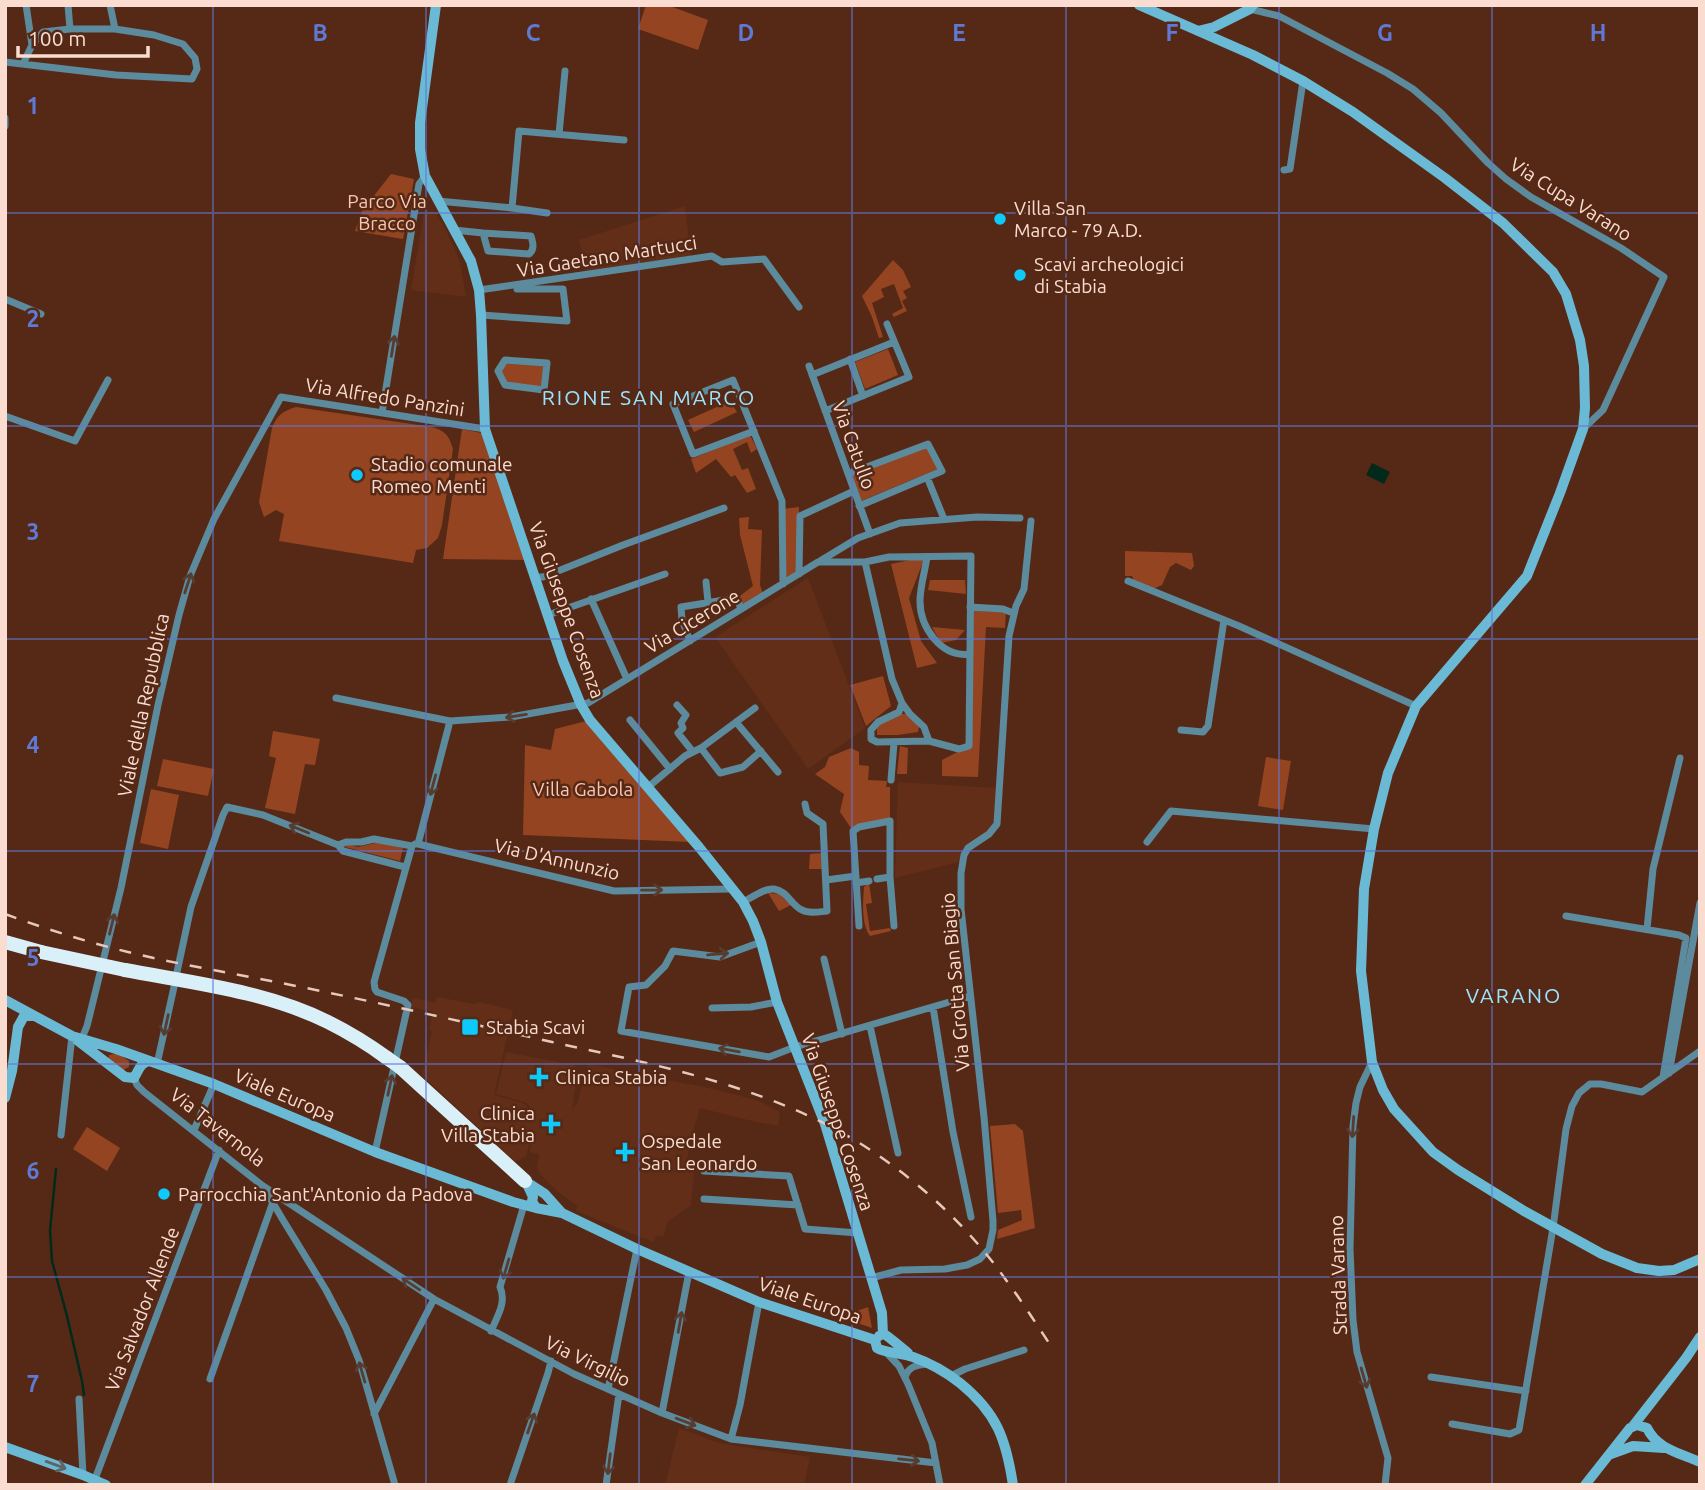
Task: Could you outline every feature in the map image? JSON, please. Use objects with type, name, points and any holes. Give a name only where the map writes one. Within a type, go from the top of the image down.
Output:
[{"type":"highway","points":[[5,942],[41,953],[251,994],[327,1021],[370,1046],[400,1068],[525,1181]]},
{"type":"main road","name":"Via Giuseppe Cosenza","points":[[436,5],[420,123],[420,149],[425,176],[471,261],[479,290],[485,429],[500,477],[563,661],[581,705],[590,720],[733,889],[753,921],[778,1002],[825,1124],[882,1313],[884,1343]]},
{"type":"main road","points":[[1139,5],[1253,55],[1303,81],[1353,112],[1503,223],[1553,272],[1566,294],[1580,340],[1585,408],[1583,429],[1553,512],[1527,576],[1416,706],[1388,773],[1374,829],[1364,889],[1361,971],[1372,1062],[1394,1109],[1433,1152],[1553,1228],[1602,1254],[1637,1268],[1674,1270],[1700,1259]]},
{"type":"main road","points":[[1198,31],[1214,27],[1252,7]]},
{"type":"main road","points":[[7,1001],[34,1016]]},
{"type":"main road","points":[[5,1098],[14,1062],[18,1027],[7,1001]]},
{"type":"main road","points":[[18,1027],[24,1016],[34,1016]]},
{"type":"main road","name":"Viale Europa","points":[[34,1016],[77,1037],[214,1084],[375,1152],[537,1201],[637,1250],[759,1302],[884,1343],[929,1364]]},
{"type":"main road","name":"Via Tavernola","points":[[77,1037],[106,1064],[125,1077],[134,1077]]},
{"type":"main road","points":[[106,1064],[107,1053],[116,1049]]},
{"type":"main road","points":[[134,1077],[146,1062]]},
{"type":"main road","points":[[525,1181],[537,1201]]},
{"type":"main road","points":[[1585,1485],[1611,1454],[1639,1430],[1647,1407],[1700,1337]]},
{"type":"main road","points":[[929,1364],[951,1376],[983,1403],[993,1417],[1006,1447],[1013,1485]]},
{"type":"main road","points":[[1639,1430],[1627,1438],[1638,1447],[1664,1448]]},
{"type":"main road","points":[[1611,1454],[1648,1442],[1639,1430]]},
{"type":"main road","points":[[1639,1430],[1664,1448],[1700,1462]]},
{"type":"main road","points":[[5,1447],[100,1482]]},
{"type":"street","points":[[26,5],[32,45]]},
{"type":"street","points":[[68,5],[70,29]]},
{"type":"street","points":[[110,5],[115,29]]},
{"type":"street","name":"Via Cupa Varano","points":[[1252,7],[1279,16],[1413,89],[1441,113],[1506,179],[1531,197],[1621,248],[1664,277],[1603,410],[1583,429]]},
{"type":"street","points":[[5,62],[116,75],[191,79],[197,69],[195,58],[183,44],[154,35],[115,29],[43,32],[32,45],[23,64]]},
{"type":"street","points":[[559,134],[565,71]]},
{"type":"street","points":[[1284,170],[1290,169],[1303,81]]},
{"type":"street","points":[[5,118],[5,126]]},
{"type":"street","points":[[512,208],[519,131],[624,140]]},
{"type":"street","points":[[382,413],[419,184],[425,176]]},
{"type":"street","points":[[437,201],[547,212]]},
{"type":"street","points":[[454,230],[531,236],[533,251],[529,254],[488,251],[483,233]]},
{"type":"street","name":"Via Gaetano Martucci","points":[[479,290],[712,256],[722,262],[764,259],[799,307]]},
{"type":"street","points":[[481,315],[567,321],[563,289],[515,289]]},
{"type":"street","points":[[5,299],[41,314]]},
{"type":"street","points":[[825,411],[909,377],[887,324]]},
{"type":"street","points":[[813,375],[894,342]]},
{"type":"street","points":[[850,359],[863,396]]},
{"type":"street","points":[[505,360],[547,363],[544,390],[505,385],[498,371],[505,360]]},
{"type":"street","name":"Via Catullo","points":[[809,366],[870,534]]},
{"type":"street","points":[[484,370],[498,371]]},
{"type":"street","points":[[5,416],[75,441],[108,380]]},
{"type":"street","points":[[754,431],[693,454],[673,404],[733,380],[754,431],[782,500],[783,584]]},
{"type":"street","name":"Via Alfredo Panzini","points":[[281,397],[485,429]]},
{"type":"street","name":"Viale della Repubblica","points":[[77,1037],[87,1026],[121,888],[158,705],[178,615],[190,576],[214,519],[281,397]]},
{"type":"street","points":[[848,474],[928,444],[942,471],[859,506]]},
{"type":"street","points":[[928,477],[944,519]]},
{"type":"street","points":[[799,574],[800,516],[854,491]]},
{"type":"street","points":[[536,577],[543,577],[724,508]]},
{"type":"street","name":"Via Cicerone","points":[[336,698],[450,721],[512,717],[589,703],[858,538],[900,523],[977,517],[1020,518]]},
{"type":"street","name":"Via Grotta San Biagio","points":[[871,1278],[901,1270],[945,1269],[967,1265],[980,1259],[989,1249],[993,1221],[961,909],[961,873],[968,848],[989,834],[997,824],[1009,636],[1013,613],[1024,589],[1031,521]]},
{"type":"street","points":[[818,562],[864,562],[889,557],[971,556],[969,746],[959,749],[929,741],[894,743],[871,739],[871,730],[878,722],[899,712],[902,703]]},
{"type":"street","points":[[927,557],[920,600],[922,615],[930,635],[951,652],[970,654]]},
{"type":"street","points":[[864,562],[892,678],[902,703],[924,727],[929,741]]},
{"type":"street","points":[[548,615],[665,574]]},
{"type":"street","points":[[706,582],[708,602]]},
{"type":"street","points":[[1128,582],[1224,620],[1416,706]]},
{"type":"street","points":[[690,641],[682,620],[681,607],[737,598],[741,609]]},
{"type":"street","points":[[591,599],[627,679]]},
{"type":"street","points":[[970,607],[1003,609],[1013,613]]},
{"type":"street","points":[[1181,730],[1203,732],[1209,726],[1224,620]]},
{"type":"street","points":[[677,705],[686,715],[681,723],[683,728],[678,733],[693,752]]},
{"type":"street","points":[[647,788],[685,756],[701,748],[755,708]]},
{"type":"street","points":[[630,720],[670,769]]},
{"type":"street","points":[[375,1152],[408,1005],[404,1001],[377,992],[374,982],[405,867],[415,845],[450,721]]},
{"type":"street","points":[[736,722],[778,772]]},
{"type":"street","points":[[891,780],[894,743]]},
{"type":"street","points":[[701,748],[720,773],[743,767],[761,751]]},
{"type":"street","points":[[1647,929],[1653,869],[1679,758]]},
{"type":"street","points":[[743,902],[774,889],[783,892],[802,910],[827,911],[823,824],[807,813],[805,804]]},
{"type":"street","points":[[177,972],[191,907],[227,807],[263,815],[338,845],[343,851],[405,867]]},
{"type":"street","points":[[1147,842],[1171,811],[1374,829]]},
{"type":"street","points":[[859,926],[853,831],[859,827],[890,821],[890,877],[894,926]]},
{"type":"street","name":"Via D'Annunzio","points":[[338,845],[374,839],[415,845],[614,891],[733,889]]},
{"type":"street","points":[[826,880],[873,880],[890,877]]},
{"type":"street","points":[[1666,1075],[1700,903]]},
{"type":"street","points":[[1566,916],[1679,934],[1686,938],[1666,1075]]},
{"type":"street","points":[[761,942],[720,957],[673,951],[665,966],[646,985],[629,987],[621,1031],[769,1057],[970,996]]},
{"type":"street","points":[[824,959],[842,1034]]},
{"type":"street","points":[[146,1062],[174,987]]},
{"type":"street","points":[[712,1009],[751,1007],[778,1002]]},
{"type":"street","points":[[933,1007],[953,1132],[971,1217]]},
{"type":"street","points":[[870,1026],[898,1153]]},
{"type":"street","points":[[61,1135],[77,1037]]},
{"type":"street","points":[[1452,1424],[1510,1434],[1519,1430],[1553,1228],[1566,1129],[1572,1106],[1579,1093],[1590,1084],[1642,1092],[1700,1051]]},
{"type":"street","name":"Strada Varano","points":[[1372,1062],[1360,1087],[1353,1126],[1350,1249],[1357,1352],[1387,1449],[1385,1485]]},
{"type":"street","name":"Via Tavernola","points":[[134,1077],[144,1092],[263,1186],[346,1328],[359,1360],[395,1485]]},
{"type":"street","points":[[194,1130],[214,1084]]},
{"type":"street","name":"Via Salvador Allende","points":[[100,1482],[219,1150]]},
{"type":"street","points":[[704,1171],[789,1176],[805,1229],[858,1234]]},
{"type":"street","name":"Via Virgilio","points":[[263,1186],[434,1299],[551,1362],[662,1413],[731,1439],[936,1463]]},
{"type":"street","points":[[704,1199],[798,1205]]},
{"type":"street","points":[[491,1331],[502,1307],[504,1294],[500,1287],[537,1201]]},
{"type":"street","points":[[210,1379],[273,1202]]},
{"type":"street","points":[[608,1389],[637,1250]]},
{"type":"street","points":[[662,1413],[689,1272]]},
{"type":"street","points":[[374,1414],[434,1299]]},
{"type":"street","points":[[731,1439],[759,1302]]},
{"type":"street","name":"Via Giuseppe Cosenza","points":[[884,1343],[905,1378],[932,1443],[940,1485]]},
{"type":"street","points":[[951,1376],[1024,1350]]},
{"type":"street","points":[[510,1485],[551,1362]]},
{"type":"street","points":[[905,1378],[906,1373],[913,1367],[929,1364]]},
{"type":"street","points":[[1431,1377],[1526,1391]]},
{"type":"street","points":[[606,1485],[619,1394]]},
{"type":"street","points":[[79,1399],[83,1475]]},
{"type":"shaded area","points":[[685,206],[691,256],[585,271],[579,240]]},
{"type":"shaded area","points":[[424,212],[435,212],[448,234],[460,262],[466,297],[411,290]]},
{"type":"shaded area","points":[[1372,463],[1390,472],[1384,484],[1366,475]]},
{"type":"shaded area","points":[[808,578],[865,728],[808,769],[715,637]]},
{"type":"shaded area","points":[[898,782],[995,788],[997,824],[968,848],[959,862],[895,878]]},
{"type":"shaded area","points":[[437,997],[474,1004],[480,1002],[513,1010],[494,1095],[527,1106],[532,1124],[533,1111],[527,1103],[496,1094],[506,1052],[574,1065],[578,1070],[571,1117],[588,1064],[759,1101],[780,1112],[778,1126],[700,1108],[685,1169],[694,1172],[691,1205],[668,1222],[663,1237],[657,1235],[653,1242],[576,1211],[577,1206],[540,1174],[537,1167],[539,1154],[530,1152],[532,1132],[526,1156],[515,1162],[422,1075],[432,1031],[429,1030],[433,1012],[411,1007],[412,1000],[414,998],[435,1003]]},
{"type":"shaded area","points":[[679,1428],[719,1443],[810,1457],[804,1485],[665,1485]]},
{"type":"green space","points":[[646,5],[667,5],[708,20],[698,50],[638,29]]},
{"type":"green space","name":"Parco Via Bracco","points":[[391,174],[414,179],[403,239],[355,231],[362,211]]},
{"type":"green space","points":[[893,260],[903,270],[911,287],[903,291],[907,298],[902,301],[907,311],[894,317],[892,314],[903,308],[894,284],[881,289],[884,297],[872,303],[883,337],[879,338],[862,296]]},
{"type":"green space","points":[[888,349],[898,375],[865,389],[855,362]]},
{"type":"green space","points":[[505,360],[544,362],[544,390],[505,385],[498,371]]},
{"type":"green space","points":[[730,401],[737,412],[694,432],[688,420]]},
{"type":"green space","name":"Stadio comunale Romeo Menti","points":[[296,407],[432,427],[448,437],[453,449],[442,525],[438,538],[427,548],[416,550],[413,563],[279,541],[284,514],[276,510],[264,517],[259,502],[272,428],[281,414]]},
{"type":"green space","points":[[462,429],[486,434],[526,560],[443,559]]},
{"type":"green space","points":[[750,435],[757,449],[751,453],[747,442],[733,449],[742,470],[748,468],[756,489],[747,493],[735,475],[731,477],[716,459],[696,473],[691,459]]},
{"type":"green space","points":[[926,445],[940,468],[861,501],[851,475]]},
{"type":"green space","points":[[799,507],[798,573],[783,582],[782,509]]},
{"type":"green space","points":[[749,517],[748,529],[762,530],[760,585],[763,594],[743,606],[740,596],[753,586],[740,535],[739,518]]},
{"type":"green space","points":[[1125,551],[1192,553],[1194,566],[1191,570],[1176,563],[1170,567],[1162,585],[1153,589],[1134,581],[1132,576],[1125,576]]},
{"type":"green space","points":[[925,557],[909,598],[921,641],[937,663],[917,668],[891,564]]},
{"type":"green space","points":[[930,580],[965,580],[966,594],[928,590]]},
{"type":"green space","points":[[970,609],[1006,610],[1005,628],[986,627],[978,777],[942,776],[942,760],[969,746]]},
{"type":"green space","points":[[932,627],[965,630],[956,640],[941,643]]},
{"type":"green space","points":[[883,676],[891,706],[866,726],[850,685]]},
{"type":"green space","points":[[901,714],[908,714],[919,726],[918,732],[877,735],[877,724]]},
{"type":"green space","name":"Villa Gabola","points":[[590,720],[691,842],[523,835],[525,745],[551,750],[555,729]]},
{"type":"green space","points":[[273,731],[320,739],[315,765],[305,764],[295,814],[265,808],[276,758],[269,756]]},
{"type":"green space","points":[[900,746],[908,748],[907,774],[897,774]]},
{"type":"green space","points":[[851,748],[859,752],[859,765],[869,766],[868,780],[887,781],[886,787],[890,787],[890,821],[853,831],[840,812],[844,794],[815,774],[825,767],[829,757]]},
{"type":"green space","points":[[1266,757],[1291,761],[1283,810],[1258,806]]},
{"type":"green space","points":[[163,759],[214,769],[208,796],[157,786]]},
{"type":"green space","points":[[151,789],[179,795],[168,849],[140,843]]},
{"type":"green space","points":[[379,842],[403,848],[400,861],[345,847],[346,844],[358,847]]},
{"type":"green space","points":[[822,853],[823,869],[809,869],[810,854]]},
{"type":"green space","points":[[869,883],[872,903],[866,904],[870,931],[890,928],[891,931],[870,936],[865,926],[863,906],[864,887]]},
{"type":"green space","points":[[768,893],[779,894],[791,905],[779,911]]},
{"type":"green space","points":[[117,1053],[129,1061],[129,1067],[123,1070],[108,1060],[109,1055]]},
{"type":"green space","points":[[1015,1124],[1023,1131],[1035,1228],[997,1239],[998,1230],[1022,1220],[1021,1210],[998,1213],[990,1126]]},
{"type":"green space","points":[[87,1127],[120,1148],[107,1171],[73,1149]]},
{"type":"green space","points":[[868,1307],[872,1328],[849,1320],[849,1314]]},
{"type":"waterway","points":[[56,1169],[50,1230],[52,1261],[84,1395]]},
{"type":"railway","points":[[5,914],[82,940],[149,957],[364,1000],[676,1070],[758,1095],[797,1111],[872,1151],[910,1179],[945,1210],[992,1261],[1049,1343]]},
{"type":"place","name":"Villa San Marco - 79 A.D.","points":[[1000,219]]},
{"type":"place","name":"Scavi archeologici di Stabia","points":[[1020,275]]},
{"type":"place","name":"Stadio comunale Romeo Menti","points":[[357,475]]},
{"type":"place","name":"Stabia Scavi","points":[[470,1027]]},
{"type":"place","name":"Clinica Stabia","points":[[539,1077]]},
{"type":"place","name":"Clinica Villa Stabia","points":[[551,1124]]},
{"type":"place","name":"Ospedale San Leonardo","points":[[625,1152]]},
{"type":"place","name":"Parrocchia Sant'Antonio da Padova","points":[[164,1194]]},
{"type":"district","name":"RIONE SAN MARCO","points":[[649,398]]},
{"type":"district","name":"VARANO","points":[[1514,996]]}]
